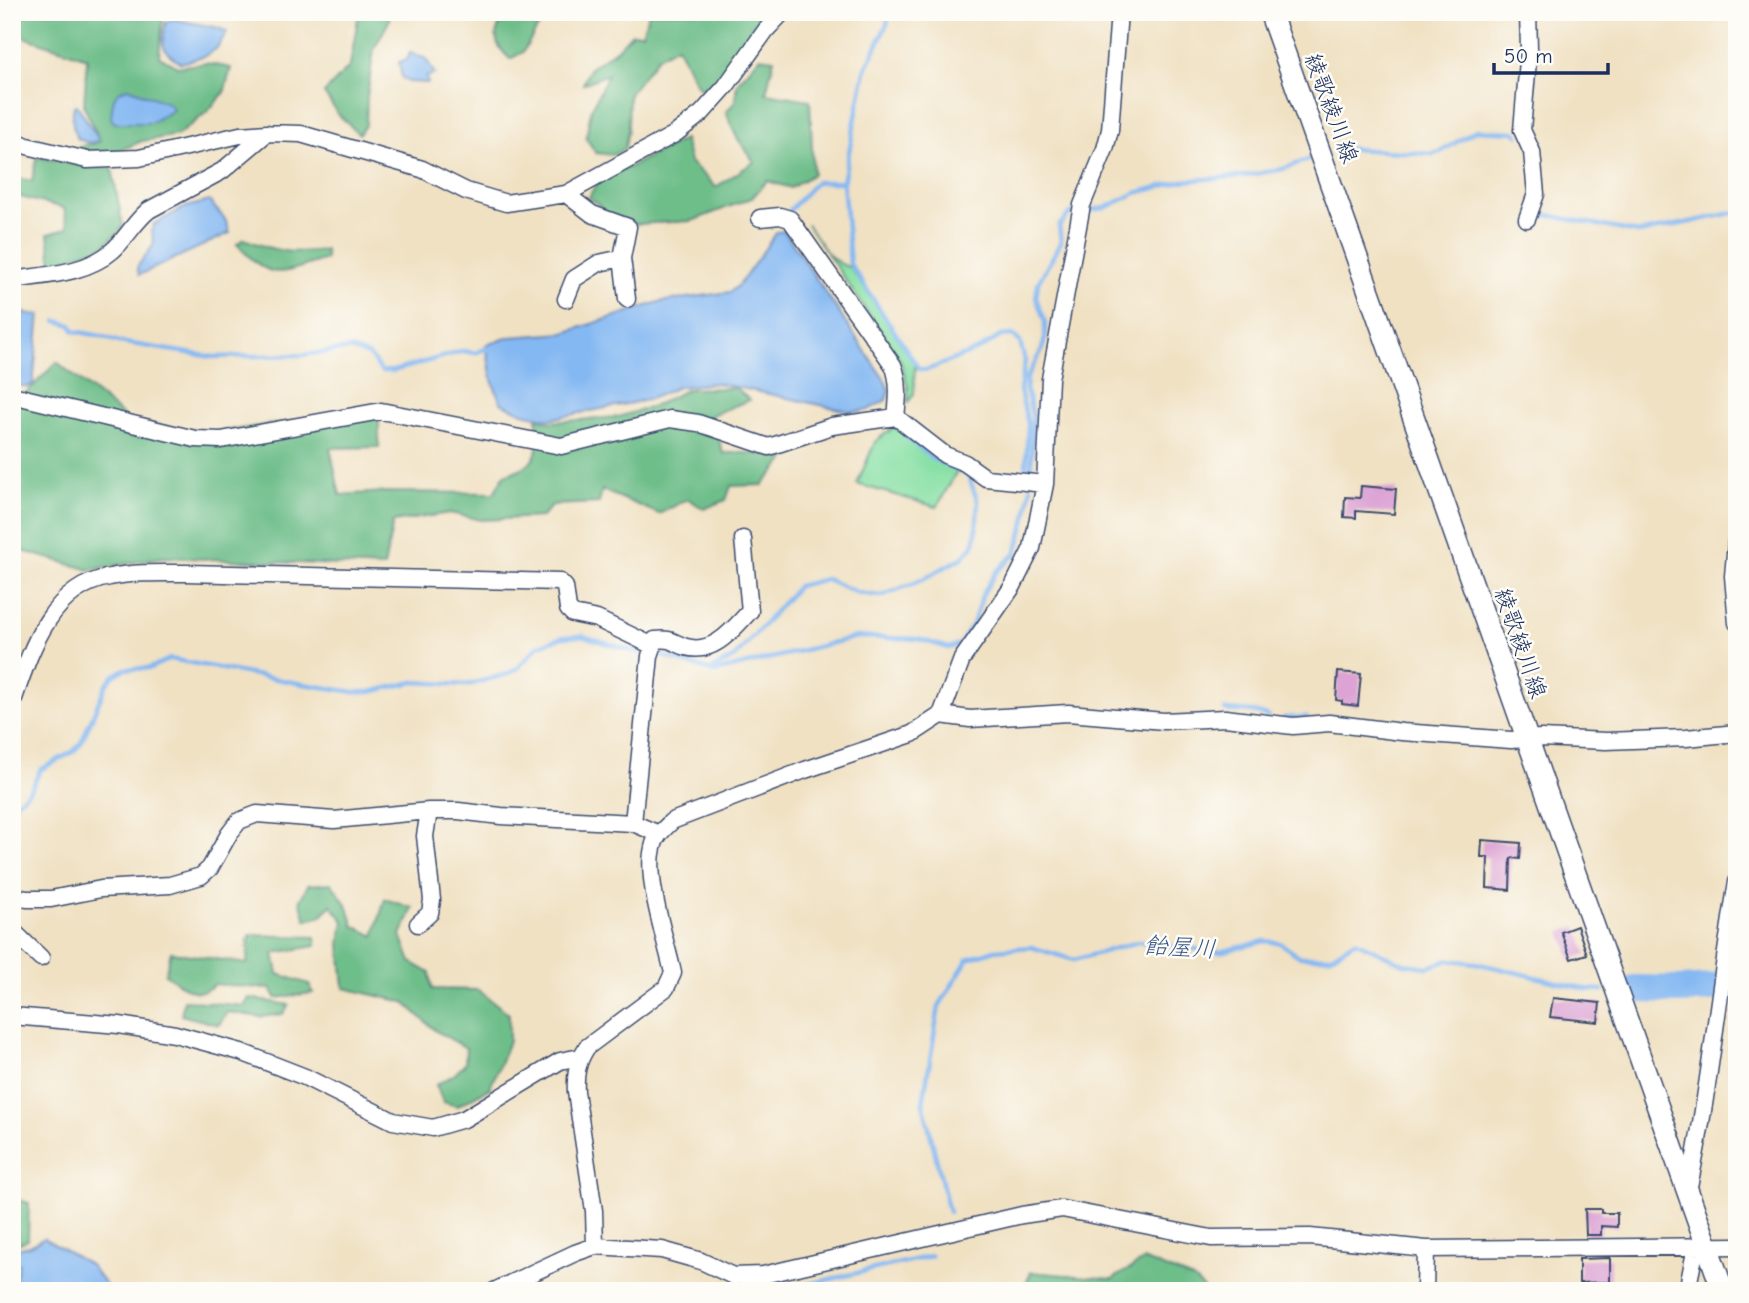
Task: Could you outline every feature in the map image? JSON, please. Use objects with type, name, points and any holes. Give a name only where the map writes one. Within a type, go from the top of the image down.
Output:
[{"type":"main road","name":"綾歌綾川線","points":[[1269,12],[1687,1195],[1702,1247],[1723,1291]]},
{"type":"street","points":[[12,139],[27,146],[88,160],[139,158],[240,135],[301,134],[422,169],[466,191],[506,202],[566,194],[675,134],[702,113],[783,12]]},
{"type":"street","points":[[595,1246],[594,1211],[575,1074],[580,1057],[587,1047],[666,988],[671,980],[673,972],[654,889],[652,849],[659,834],[672,821],[805,770],[912,734],[941,715],[962,659],[1013,586],[1032,548],[1036,483],[1050,379],[1081,210],[1110,131],[1119,12]]},
{"type":"street","points":[[1528,12],[1529,49],[1522,130],[1532,152],[1536,194],[1529,213]]},
{"type":"street","points":[[12,280],[69,271],[96,262],[113,250],[149,209],[222,171],[267,133]]},
{"type":"street","points":[[566,194],[592,214],[628,227],[622,258],[627,299]]},
{"type":"street","points":[[760,218],[780,216],[790,219],[893,365],[898,398],[896,417]]},
{"type":"street","points":[[566,299],[574,279],[599,263],[622,258]]},
{"type":"street","points":[[12,395],[195,439],[220,440],[381,411],[561,446],[670,419],[698,423],[769,447],[832,426],[896,417],[945,455],[965,463],[986,478],[1036,483]]},
{"type":"street","points":[[1737,532],[1733,576],[1737,623]]},
{"type":"street","points":[[633,823],[651,651],[655,640],[670,639],[688,647],[705,648],[723,640],[750,611],[743,539]]},
{"type":"street","points":[[12,704],[16,682],[54,610],[72,591],[108,577],[131,574],[560,582],[565,587],[569,609],[573,614],[597,619],[651,651]]},
{"type":"street","points":[[941,715],[970,719],[1068,713],[1164,721],[1225,718],[1293,726],[1329,723],[1402,732],[1511,740],[1606,741],[1737,733]]},
{"type":"street","points":[[418,924],[430,913],[432,900],[425,836],[429,811]]},
{"type":"street","points":[[12,896],[51,899],[102,889],[170,885],[201,876],[210,867],[239,821],[257,814],[334,820],[457,811],[633,823],[659,834]]},
{"type":"street","points":[[1687,1195],[1699,1142],[1720,981],[1737,882]]},
{"type":"street","points":[[12,930],[41,958]]},
{"type":"street","points":[[12,1016],[119,1025],[175,1034],[241,1052],[292,1072],[393,1121],[433,1128],[464,1119],[560,1061],[580,1057]]},
{"type":"street","points":[[494,1291],[575,1252],[595,1246],[662,1250],[701,1261],[731,1283],[1023,1214],[1062,1209],[1211,1238],[1310,1237],[1426,1249],[1737,1246]]},
{"type":"street","points":[[1687,1291],[1702,1247]]},
{"type":"street","points":[[1425,1291],[1426,1249]]},
{"type":"green space","points":[[12,12],[171,12],[163,19],[159,56],[178,67],[206,63],[231,68],[224,93],[207,112],[178,135],[142,141],[116,152],[77,152],[81,146],[100,141],[84,106],[87,58],[12,33]]},
{"type":"green space","points":[[359,12],[391,12],[374,49],[366,124],[359,134],[338,114],[324,93],[350,66]]},
{"type":"green space","points":[[505,12],[547,12],[523,52],[510,59],[500,48],[496,37]]},
{"type":"green space","points":[[649,12],[768,12],[753,26],[717,83],[700,89],[677,46],[658,57],[629,94],[625,148],[613,155],[596,153],[586,138],[591,110],[608,74],[583,84],[589,69],[617,49],[632,33],[642,33]]},
{"type":"green space","points":[[760,57],[774,59],[766,93],[810,100],[813,174],[791,188],[767,181],[752,198],[692,221],[636,224],[608,213],[589,197],[596,184],[684,139],[690,162],[716,187],[754,162],[736,136],[726,112],[735,102],[737,83]]},
{"type":"green space","points":[[37,157],[83,166],[112,168],[123,227],[104,246],[52,264],[48,234],[68,228],[64,208],[12,195],[12,177],[32,181]]},
{"type":"green space","points":[[244,239],[284,251],[325,250],[326,259],[287,271],[269,270],[249,257],[237,244]]},
{"type":"green space","points":[[821,245],[836,261],[850,267],[915,362],[914,394],[908,403],[908,387],[900,360]]},
{"type":"green space","points":[[57,362],[130,421],[208,433],[311,419],[379,417],[379,447],[330,448],[340,495],[384,492],[494,493],[504,475],[526,466],[535,456],[537,418],[551,422],[618,417],[654,406],[688,389],[735,388],[750,400],[711,415],[723,453],[787,457],[763,485],[731,486],[726,500],[704,509],[688,499],[659,514],[602,490],[599,503],[552,505],[542,517],[481,520],[450,513],[393,522],[384,567],[163,557],[90,570],[12,548],[12,400],[18,401]]},
{"type":"green space","points":[[894,427],[905,431],[935,459],[959,467],[937,507],[857,484],[875,442]]},
{"type":"green space","points":[[331,883],[347,905],[354,926],[374,936],[385,899],[413,908],[401,935],[411,962],[430,973],[432,989],[478,990],[509,1014],[509,1041],[490,1088],[457,1106],[443,1102],[436,1085],[455,1074],[465,1064],[466,1048],[436,1031],[404,1002],[344,988],[340,943],[344,921],[331,905],[321,916],[306,920],[300,900],[308,885]]},
{"type":"green space","points":[[249,935],[315,937],[316,946],[274,953],[278,974],[309,984],[313,993],[276,998],[271,989],[215,984],[208,989],[195,991],[165,974],[171,952],[247,964]]},
{"type":"green space","points":[[249,998],[289,1005],[283,1014],[260,1017],[227,1012],[219,1025],[181,1015],[184,1000],[244,1006]]},
{"type":"green space","points":[[12,1198],[29,1203],[28,1240],[12,1246]]},
{"type":"green space","points":[[1145,1260],[1193,1279],[1206,1291],[1023,1291],[1031,1272],[1112,1279]]},
{"type":"water","points":[[173,19],[227,32],[216,49],[181,63],[169,54],[164,46],[166,22]]},
{"type":"water","points":[[410,52],[426,59],[435,74],[426,77],[428,83],[409,82],[402,78],[399,62],[408,59]]},
{"type":"water","points":[[128,88],[168,103],[173,110],[150,123],[115,123],[111,119],[114,99],[118,92]]},
{"type":"water","points":[[77,105],[99,140],[96,142],[85,142],[77,138],[72,118],[74,106]]},
{"type":"water","points":[[209,201],[225,219],[230,233],[139,275],[137,267],[154,244],[154,224],[186,207]]},
{"type":"water","points":[[784,231],[884,379],[889,390],[886,400],[868,410],[853,412],[717,383],[678,387],[647,400],[550,419],[523,413],[501,403],[492,380],[486,345],[510,337],[564,333],[659,302],[730,292],[739,285],[777,232]]},
{"type":"water","points":[[12,312],[40,315],[33,384],[27,387],[12,384]]},
{"type":"water","points":[[44,1238],[90,1265],[110,1291],[13,1291],[19,1264],[12,1261],[12,1250],[29,1246]]},
{"type":"building","points":[[1361,486],[1396,489],[1394,514],[1356,511],[1356,518],[1344,517],[1345,497],[1360,498]]},
{"type":"building","points":[[1338,672],[1361,674],[1358,706],[1342,704],[1342,701],[1336,700]]},
{"type":"building","points":[[1482,840],[1521,843],[1520,859],[1511,858],[1510,890],[1487,888],[1488,857],[1481,857]]},
{"type":"building","points":[[1577,926],[1587,954],[1571,959],[1561,932]]},
{"type":"building","points":[[1553,998],[1600,1003],[1598,1022],[1550,1017]]},
{"type":"building","points":[[1585,1209],[1617,1213],[1617,1227],[1601,1226],[1601,1235],[1586,1235]]},
{"type":"building","points":[[1610,1258],[1610,1282],[1579,1283],[1579,1259]]},
{"type":"waterway","points":[[885,12],[888,22],[865,71],[843,182],[850,264],[919,369],[927,370],[980,349],[1001,336],[1013,335],[1020,342],[1025,361],[1020,390],[1028,424],[1026,467]]},
{"type":"waterway","points":[[1337,148],[1433,154],[1476,130],[1514,132],[1518,135]]},
{"type":"waterway","points":[[1084,211],[1105,208],[1136,193],[1182,181],[1244,176],[1283,169],[1310,159]]},
{"type":"waterway","points":[[790,210],[816,182],[843,182]]},
{"type":"waterway","points":[[1031,478],[1033,416],[1026,389],[1027,377],[1042,350],[1045,338],[1045,321],[1036,298],[1038,283],[1061,242],[1059,226],[1069,214],[1076,211]]},
{"type":"waterway","points":[[1533,212],[1639,233],[1737,212]]},
{"type":"waterway","points":[[57,321],[71,325],[74,331],[119,342],[213,357],[302,355],[350,349],[369,355],[381,371],[393,371],[463,351],[475,353],[491,350]]},
{"type":"waterway","points":[[711,670],[735,657],[798,586],[826,579],[858,593],[881,596],[917,582],[962,558],[973,546],[978,502],[968,475],[933,459],[905,436]]},
{"type":"waterway","points":[[12,804],[30,790],[40,770],[74,751],[81,743],[106,685],[113,676],[125,669],[150,668],[170,659],[303,684],[370,692],[414,682],[467,685],[508,674],[518,668],[538,646],[563,637],[582,636],[715,672],[857,637],[918,639],[949,648],[960,644],[973,624],[983,593],[996,572],[1016,553],[1031,487]]},
{"type":"waterway","points":[[1225,710],[1268,716]]},
{"type":"waterway","points":[[1284,718],[1307,717]]},
{"type":"waterway","points":[[1340,717],[1373,721]]},
{"type":"waterway","name":"飴屋川","points":[[949,1212],[923,1103],[939,1006],[968,959],[995,950],[1031,947],[1074,960],[1138,942],[1220,952],[1265,941],[1280,943],[1300,957],[1330,957],[1355,941],[1404,964],[1428,967],[1449,960],[1476,963],[1586,989],[1602,990]]},
{"type":"waterway","name":"飴屋川","points":[[1636,989],[1682,990],[1737,986]]},
{"type":"waterway","name":"飴屋川","points":[[779,1291],[931,1256]]}]
